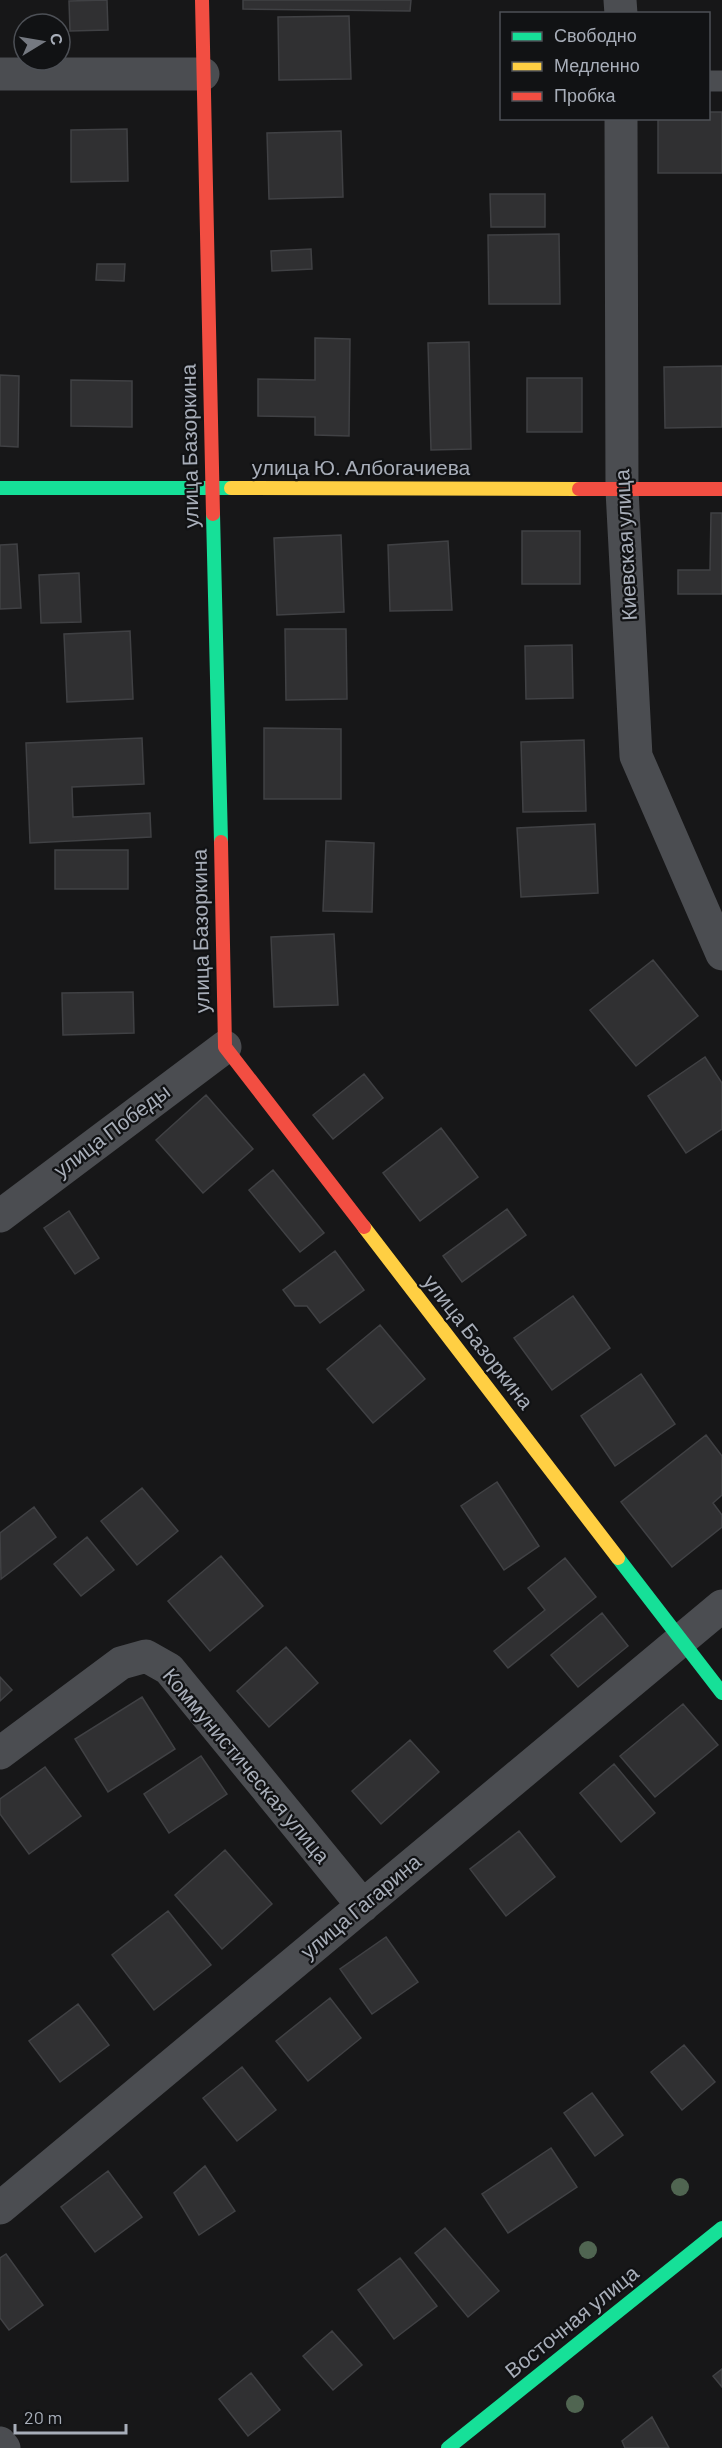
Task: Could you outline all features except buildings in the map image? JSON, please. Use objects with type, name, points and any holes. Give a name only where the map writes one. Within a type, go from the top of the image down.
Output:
[{"type":"street","name":"улица Базоркина","points":[[202,0],[225,1047],[722,1693]]},
{"type":"street","points":[[0,74],[203,74]]},
{"type":"street","name":"Киевская улица","points":[[621,120],[622,490],[636,756],[722,954]]},
{"type":"street","name":"улица Ю. Албогачиева","points":[[0,488],[722,489]]},
{"type":"street","name":"улица Победы","points":[[0,1216],[225,1047]]},
{"type":"street","name":"улица Гагарина","points":[[0,2208],[722,1605]]},
{"type":"street","name":"Коммунистическая улица","points":[[0,1752],[121,1663],[146,1656],[170,1669],[363,1906]]},
{"type":"street","name":"Восточная улица","points":[[448,2448],[722,2228]]},
{"type":"street","points":[[0,2443],[4,2448]]},
{"type":"traffic: fast","points":[[0,488],[231,488]]},
{"type":"traffic: fast","points":[[213,514],[221,842]]},
{"type":"traffic: fast","points":[[618,1558],[722,1693]]},
{"type":"traffic: fast","points":[[448,2448],[722,2228]]},
{"type":"traffic: slow","points":[[231,488],[579,489]]},
{"type":"traffic: slow","points":[[364,1227],[618,1558]]},
{"type":"traffic: jam","points":[[202,0],[213,514]]},
{"type":"traffic: jam","points":[[579,489],[722,489]]},
{"type":"traffic: jam","points":[[221,842],[225,1047],[364,1227]]}]
